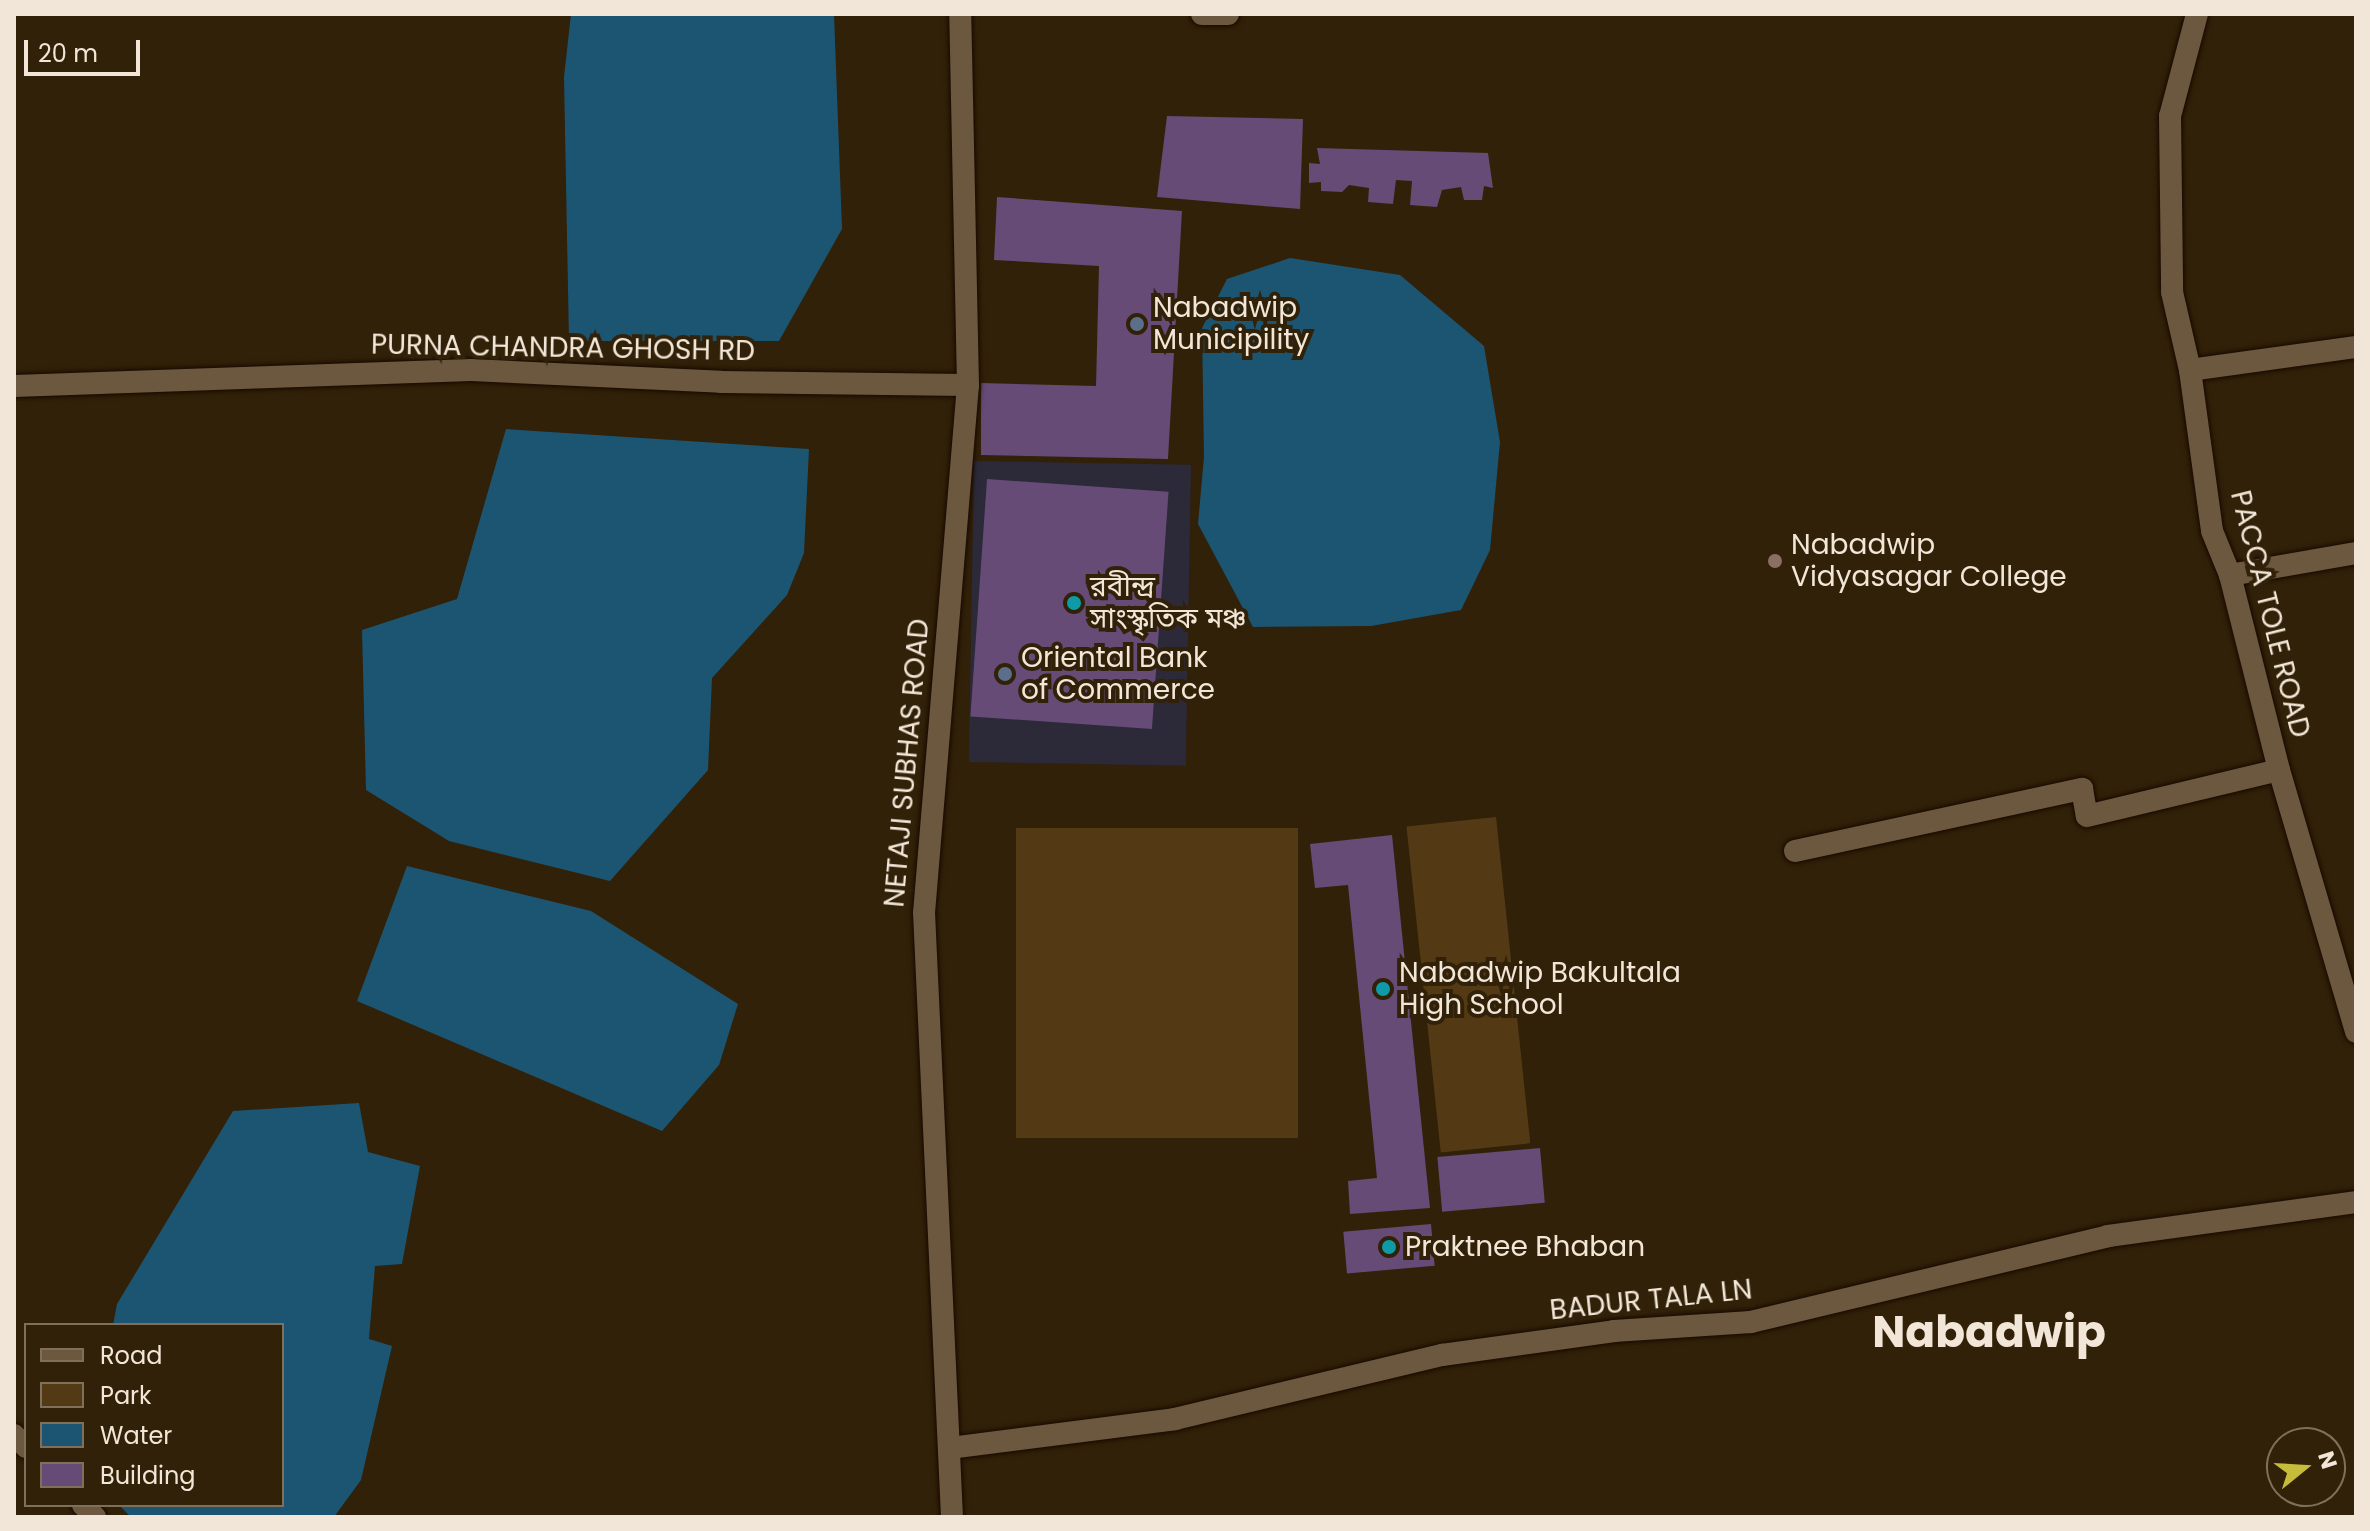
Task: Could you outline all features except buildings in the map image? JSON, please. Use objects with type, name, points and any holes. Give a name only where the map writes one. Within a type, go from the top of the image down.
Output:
[{"type":"street","name":"NETAJI SUBHAS ROAD","points":[[952,1517],[924,913],[968,385],[960,14]]},
{"type":"street","points":[[1202,14],[1228,14]]},
{"type":"street","name":"PACCA TOLE ROAD","points":[[2197,14],[2170,116],[2172,292],[2190,370],[2212,531],[2230,575],[2279,770],[2356,1032]]},
{"type":"street","points":[[2190,370],[2356,347]]},
{"type":"street","name":"PURNA CHANDRA GHOSH RD","points":[[14,386],[471,370],[721,382],[968,385]]},
{"type":"street","points":[[2230,575],[2356,553]]},
{"type":"street","points":[[1795,851],[2082,789],[2087,816],[2279,770]]},
{"type":"street","name":"BADUR TALA LN","points":[[950,1448],[1175,1419],[1442,1355],[1614,1331],[1751,1322],[2108,1236],[2356,1202]]},
{"type":"shaded area","name":"রবীন্দ্র সাংস্কৃতিক মঞ্চ","points":[[974,461],[1191,465],[1186,766],[969,762]]},
{"type":"green space","points":[[1496,817],[1530,1143],[1441,1153],[1406,826]]},
{"type":"green space","points":[[1016,828],[1298,828],[1298,1138],[1016,1138]]},
{"type":"water","points":[[571,14],[834,14],[842,229],[779,341],[569,341],[564,77]]},
{"type":"water","points":[[1290,258],[1400,275],[1484,346],[1500,442],[1490,550],[1461,610],[1371,626],[1253,627],[1198,524],[1204,457],[1202,328],[1227,279]]},
{"type":"water","points":[[506,429],[809,449],[804,553],[787,595],[712,678],[708,770],[610,881],[449,841],[366,790],[362,630],[457,599]]},
{"type":"water","points":[[407,866],[591,911],[738,1004],[719,1065],[662,1131],[357,1001]]},
{"type":"water","points":[[359,1103],[368,1152],[420,1166],[402,1264],[375,1266],[369,1339],[392,1346],[361,1480],[334,1517],[131,1517],[121,1507],[284,1507],[284,1323],[113,1323],[117,1304],[233,1111]]},
{"type":"place","name":"Nabadwip Municipility","points":[[1137,324]]},
{"type":"place","name":"Nabadwip Vidyasagar College","points":[[1775,561]]},
{"type":"place","name":"রবীন্দ্র সাংস্কৃতিক মঞ্চ","points":[[1074,603]]},
{"type":"place","name":"Oriental Bank of Commerce","points":[[1005,674]]},
{"type":"place","name":"Nabadwip Bakultala High School","points":[[1383,989]]},
{"type":"place","name":"Praktnee Bhaban","points":[[1389,1247]]},
{"type":"district","name":"Nabadwip","points":[[1989,1332]]}]
